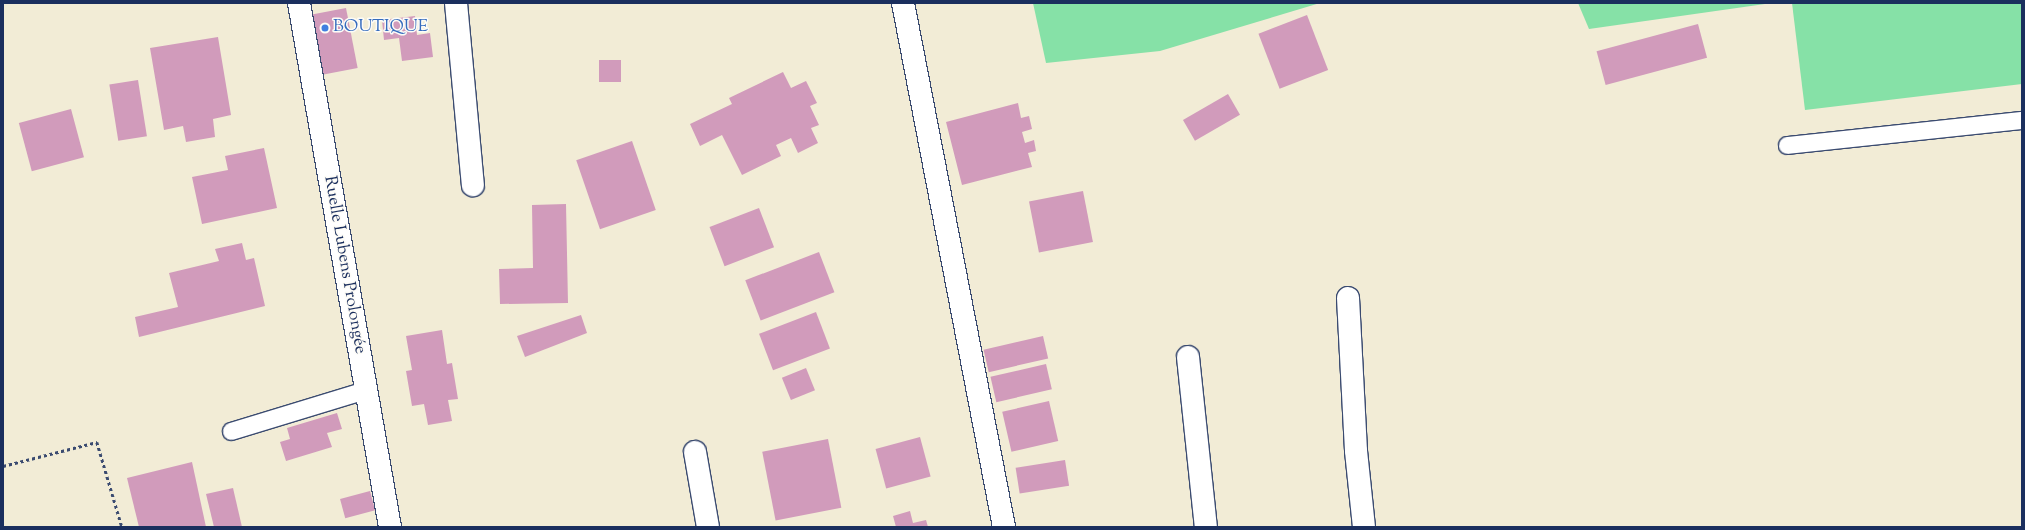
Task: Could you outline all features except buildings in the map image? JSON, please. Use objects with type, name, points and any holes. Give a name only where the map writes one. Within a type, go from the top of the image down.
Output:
[{"type":"street","name":"Ruelle Lubens Prolongée","points":[[299,3],[390,527]]},
{"type":"street","points":[[456,3],[473,186]]},
{"type":"street","points":[[902,3],[1004,527]]},
{"type":"street","points":[[1348,298],[1356,452],[1364,527]]},
{"type":"street","points":[[1188,357],[1206,527]]},
{"type":"street","points":[[695,452],[708,527]]},
{"type":"lane","points":[[1786,145],[2022,120]]},
{"type":"lane","points":[[231,431],[365,390]]},
{"type":"path","points":[[3,466],[97,442],[122,527]]},
{"type":"green space","points":[[1033,3],[1320,3],[1160,51],[1046,63]]},
{"type":"green space","points":[[1578,3],[1772,3],[1589,29]]},
{"type":"green space","points":[[1792,3],[2022,3],[2022,84],[1805,110]]},
{"type":"place","name":"BOUTIQUE","points":[[325,28]]}]
